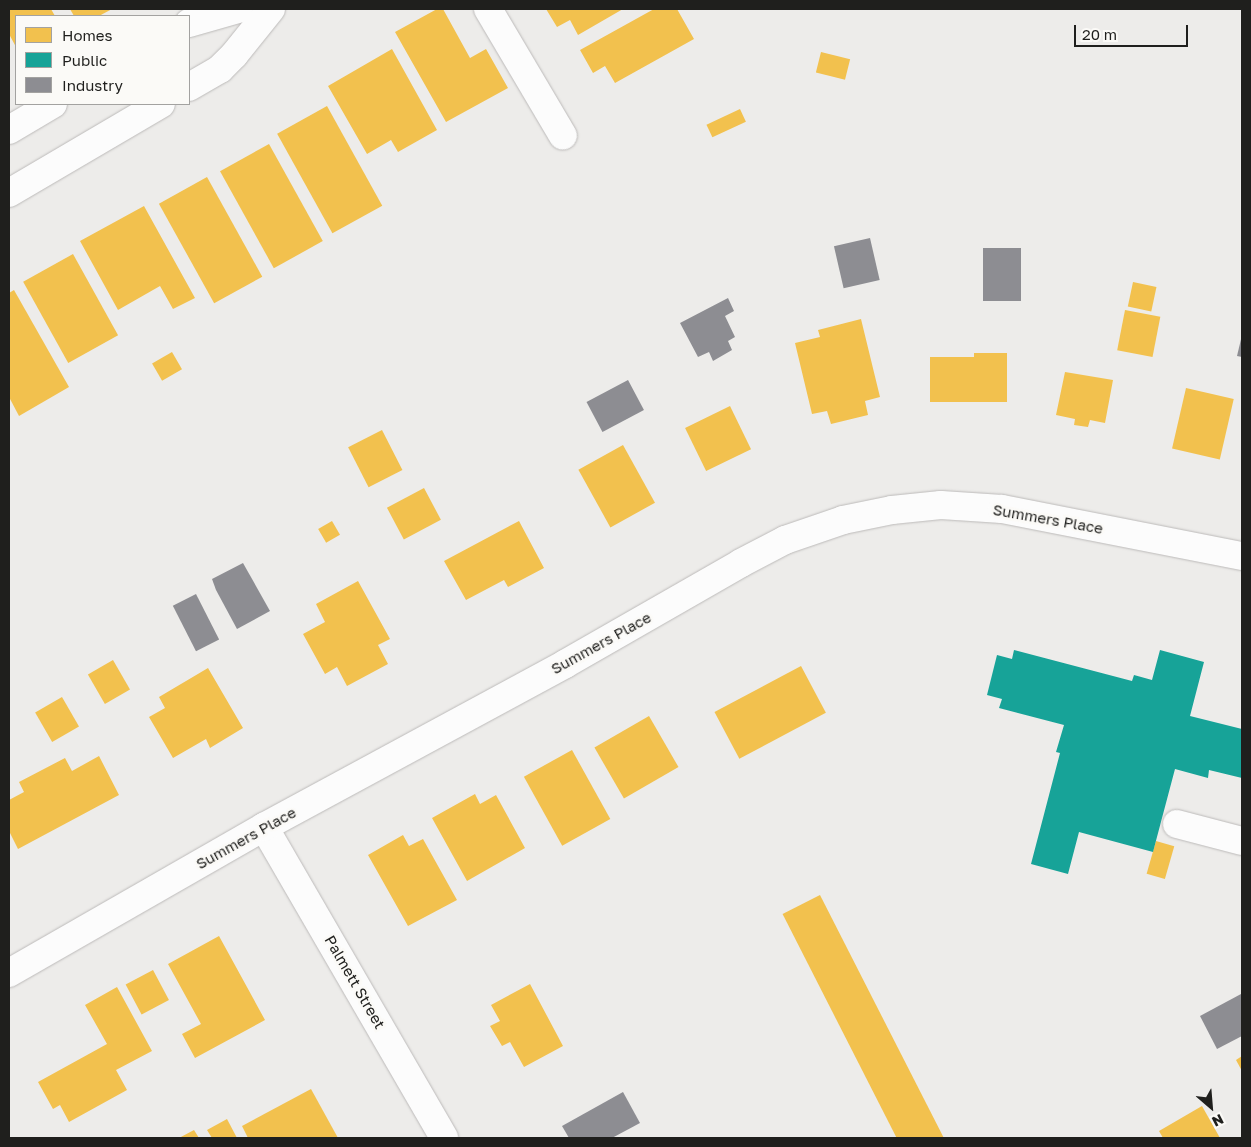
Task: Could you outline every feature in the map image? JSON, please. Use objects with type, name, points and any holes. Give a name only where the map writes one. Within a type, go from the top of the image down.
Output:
[{"type":"street","points":[[190,23],[238,9]]},
{"type":"street","points":[[190,86],[220,69],[234,55],[271,9]]},
{"type":"street","points":[[488,9],[563,136]]},
{"type":"street","points":[[9,130],[51,105]]},
{"type":"street","points":[[9,193],[158,105]]},
{"type":"street","name":"Summers Place","points":[[9,973],[264,827],[565,664],[741,563],[785,540],[843,520],[892,510],[940,506],[1002,509],[1242,556]]},
{"type":"street","points":[[1177,824],[1242,841]]},
{"type":"street","name":"Palmett Street","points":[[264,827],[444,1138]]},
{"type":"building: Homes","points":[[9,9],[51,9],[54,15],[15,15],[15,45],[9,34]]},
{"type":"building: Homes","points":[[70,9],[112,9],[101,15],[73,15]]},
{"type":"building: Homes","points":[[437,9],[443,9],[470,58],[486,49],[508,88],[446,122],[395,32]]},
{"type":"building: Homes","points":[[546,9],[623,9],[578,35],[570,20],[557,27]]},
{"type":"building: Homes","points":[[654,9],[677,9],[694,39],[615,83],[605,66],[593,73],[580,50]]},
{"type":"building: Homes","points":[[392,49],[437,130],[398,152],[391,140],[367,154],[328,86]]},
{"type":"building: Homes","points":[[821,52],[850,59],[845,80],[816,72]]},
{"type":"building: Homes","points":[[327,106],[382,206],[332,233],[277,134]]},
{"type":"building: Homes","points":[[740,109],[746,122],[712,137],[706,125]]},
{"type":"building: Homes","points":[[269,144],[323,241],[274,268],[220,171]]},
{"type":"building: Homes","points":[[207,177],[262,277],[214,303],[159,204]]},
{"type":"building: Homes","points":[[144,206],[195,298],[173,309],[160,286],[118,310],[80,241]]},
{"type":"building: Homes","points":[[73,254],[118,335],[68,363],[23,282]]},
{"type":"building: Homes","points":[[1133,282],[1156,287],[1151,311],[1128,306]]},
{"type":"building: Homes","points":[[14,290],[69,387],[19,416],[9,397],[9,293]]},
{"type":"building: Homes","points":[[1125,310],[1160,317],[1153,357],[1117,350]]},
{"type":"building: Homes","points":[[861,319],[880,397],[865,401],[868,415],[831,424],[827,411],[812,414],[795,343],[820,337],[818,330]]},
{"type":"building: Homes","points":[[172,352],[182,369],[162,381],[152,364]]},
{"type":"building: Homes","points":[[974,353],[1007,353],[1007,402],[930,402],[930,357],[974,357]]},
{"type":"building: Homes","points":[[1065,372],[1113,380],[1105,423],[1090,420],[1088,427],[1074,425],[1075,419],[1056,415]]},
{"type":"building: Homes","points":[[1186,388],[1234,399],[1220,459],[1172,448]]},
{"type":"building: Homes","points":[[730,406],[751,449],[706,471],[685,428]]},
{"type":"building: Homes","points":[[382,430],[402,470],[369,487],[348,447]]},
{"type":"building: Homes","points":[[623,445],[655,503],[610,527],[578,470]]},
{"type":"building: Homes","points":[[424,488],[441,520],[404,540],[387,508]]},
{"type":"building: Homes","points":[[332,521],[340,535],[326,543],[318,529]]},
{"type":"building: Homes","points":[[519,521],[544,568],[508,587],[504,580],[466,600],[444,561]]},
{"type":"building: Homes","points":[[358,581],[390,639],[378,645],[388,664],[347,686],[337,667],[325,674],[303,634],[325,622],[316,604]]},
{"type":"building: Homes","points":[[113,660],[130,689],[105,704],[88,674]]},
{"type":"building: Homes","points":[[801,666],[826,713],[739,759],[714,712]]},
{"type":"building: Homes","points":[[208,668],[243,728],[210,748],[206,739],[173,758],[149,717],[165,708],[159,697]]},
{"type":"building: Homes","points":[[62,697],[79,726],[52,742],[35,712]]},
{"type":"building: Homes","points":[[649,716],[678,767],[624,799],[594,748]]},
{"type":"building: Homes","points":[[572,750],[610,819],[562,846],[524,777]]},
{"type":"building: Homes","points":[[99,756],[119,795],[18,849],[9,831],[9,800],[24,792],[19,782],[65,758],[72,771]]},
{"type":"building: Homes","points":[[475,794],[480,804],[496,795],[525,848],[467,881],[432,818]]},
{"type":"building: Homes","points":[[403,835],[409,846],[423,839],[457,900],[408,926],[368,855]]},
{"type":"building: Homes","points":[[1156,841],[1174,846],[1165,879],[1147,874]]},
{"type":"building: Homes","points":[[820,895],[943,1137],[897,1138],[783,914]]},
{"type":"building: Homes","points":[[219,936],[265,1020],[195,1058],[182,1034],[201,1024],[168,964]]},
{"type":"building: Homes","points":[[153,970],[169,1000],[142,1015],[126,985]]},
{"type":"building: Homes","points":[[530,984],[563,1046],[524,1067],[510,1042],[502,1046],[490,1026],[500,1021],[491,1005]]},
{"type":"building: Homes","points":[[117,987],[152,1051],[116,1070],[127,1090],[69,1122],[60,1105],[53,1109],[38,1082],[107,1044],[85,1005]]},
{"type":"building: Homes","points":[[1242,1056],[1242,1071],[1236,1060]]},
{"type":"building: Homes","points":[[311,1089],[338,1138],[248,1138],[242,1126]]},
{"type":"building: Homes","points":[[1202,1106],[1220,1138],[1163,1138],[1159,1131]]},
{"type":"building: Homes","points":[[227,1119],[237,1138],[212,1138],[207,1130]]},
{"type":"building: Homes","points":[[194,1130],[199,1138],[179,1138]]},
{"type":"building: Public","points":[[1014,650],[1132,681],[1134,675],[1152,680],[1160,650],[1204,662],[1190,716],[1242,729],[1242,778],[1209,770],[1208,778],[1175,769],[1153,852],[1079,832],[1068,874],[1031,864],[1060,753],[1056,752],[1064,725],[999,708],[1002,699],[987,695],[997,655],[1012,659]]},
{"type":"building: Industry","points":[[870,238],[880,280],[844,288],[834,246]]},
{"type":"building: Industry","points":[[983,248],[1021,248],[1021,301],[983,301]]},
{"type":"building: Industry","points":[[728,298],[734,311],[725,316],[735,337],[728,341],[732,350],[713,361],[709,352],[698,357],[680,323]]},
{"type":"building: Industry","points":[[1242,335],[1242,357],[1237,356]]},
{"type":"building: Industry","points":[[628,380],[644,410],[602,432],[587,402]]},
{"type":"building: Industry","points":[[243,563],[270,611],[237,629],[212,579]]},
{"type":"building: Industry","points":[[196,594],[219,639],[196,651],[173,606]]},
{"type":"building: Industry","points":[[1241,994],[1242,1036],[1217,1049],[1200,1016]]},
{"type":"building: Industry","points":[[623,1092],[640,1123],[612,1138],[569,1138],[562,1126]]}]
